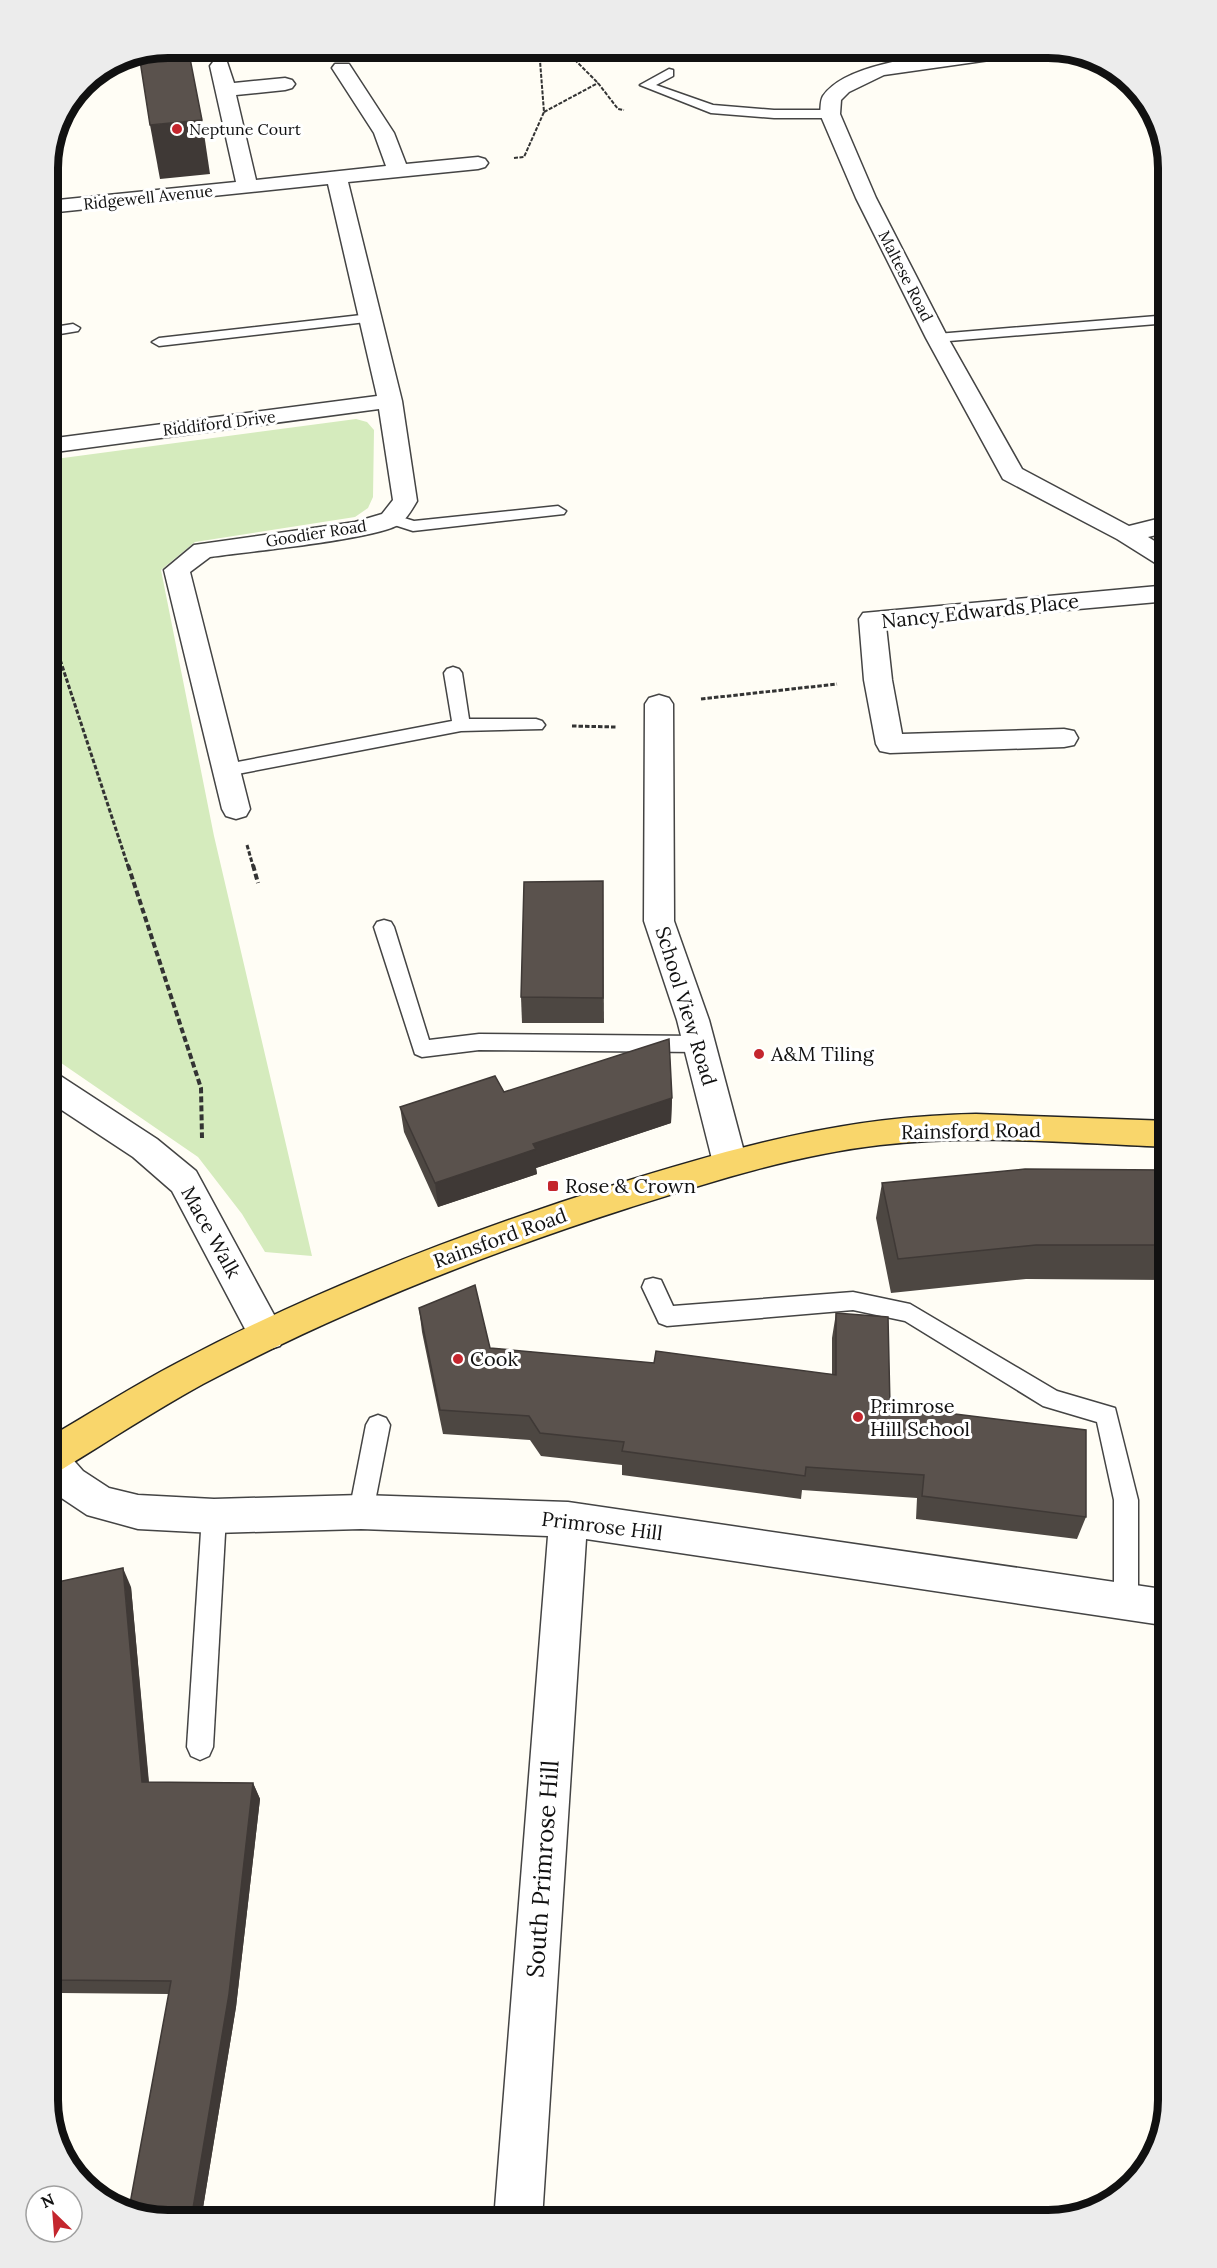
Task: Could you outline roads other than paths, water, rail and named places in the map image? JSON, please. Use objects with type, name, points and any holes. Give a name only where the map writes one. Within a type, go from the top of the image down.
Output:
[{"type":"main road","name":"Rainsford Road","points":[[58,1452],[205,1366],[371,1287],[572,1212],[730,1162],[831,1140],[912,1129],[991,1127],[1158,1134]]},
{"type":"street","points":[[830,114],[831,99],[842,87],[879,70],[956,59]]},
{"type":"street","points":[[220,66],[247,186]]},
{"type":"street","points":[[342,68],[384,133],[398,171]]},
{"type":"street","points":[[225,90],[285,84]]},
{"type":"street","name":"Maltese Road","points":[[830,114],[866,198],[937,338],[1012,474],[1126,534],[1158,554]]},
{"type":"street","name":"Ridgewell Avenue","points":[[59,206],[478,163]]},
{"type":"street","name":"Goodier Road","points":[[237,809],[177,570],[203,550],[357,529],[391,519],[405,501],[390,401],[337,178]]},
{"type":"street","name":"Riddiford Drive","points":[[59,445],[390,401]]},
{"type":"street","points":[[1126,534],[1158,527]]},
{"type":"street","name":"Nancy Edwards Place","points":[[1064,738],[890,744],[878,680],[872,619],[1158,593]]},
{"type":"street","name":"School View Road","points":[[659,716],[659,921],[693,1020],[730,1162]]},
{"type":"street","name":"Mace Walk","points":[[59,1091],[146,1148],[184,1181],[267,1335]]},
{"type":"street","name":"Primrose Hill","points":[[58,1470],[70,1483],[100,1503],[138,1512],[214,1516],[361,1512],[568,1519],[1158,1606]]},
{"type":"street","name":"South Primrose Hill","points":[[519,2209],[568,1519]]},
{"type":"lane","points":[[669,73],[646,85],[711,110],[774,114],[830,114]]},
{"type":"lane","points":[[159,342],[370,318]]},
{"type":"lane","points":[[937,338],[1158,320]]},
{"type":"lane","points":[[59,330],[73,328]]},
{"type":"lane","points":[[391,519],[413,526],[558,511]]},
{"type":"lane","points":[[453,673],[461,725]]},
{"type":"lane","points":[[227,770],[461,725],[536,725]]},
{"type":"lane","points":[[384,927],[422,1049],[479,1042],[699,1044]]},
{"type":"lane","points":[[653,1287],[668,1316],[853,1301],[910,1313],[1052,1399],[1107,1415],[1126,1500],[1126,1602]]},
{"type":"lane","points":[[361,1512],[378,1425]]},
{"type":"lane","points":[[200,1747],[214,1516]]},
{"type":"place","name":"Neptune Court","points":[[177,129]]},
{"type":"place","name":"A&M Tiling","points":[[759,1054]]},
{"type":"place","name":"Rose & Crown","points":[[553,1186]]},
{"type":"place","name":"Cook","points":[[458,1359]]},
{"type":"place","name":"Primrose Hill School","points":[[858,1417]]}]
